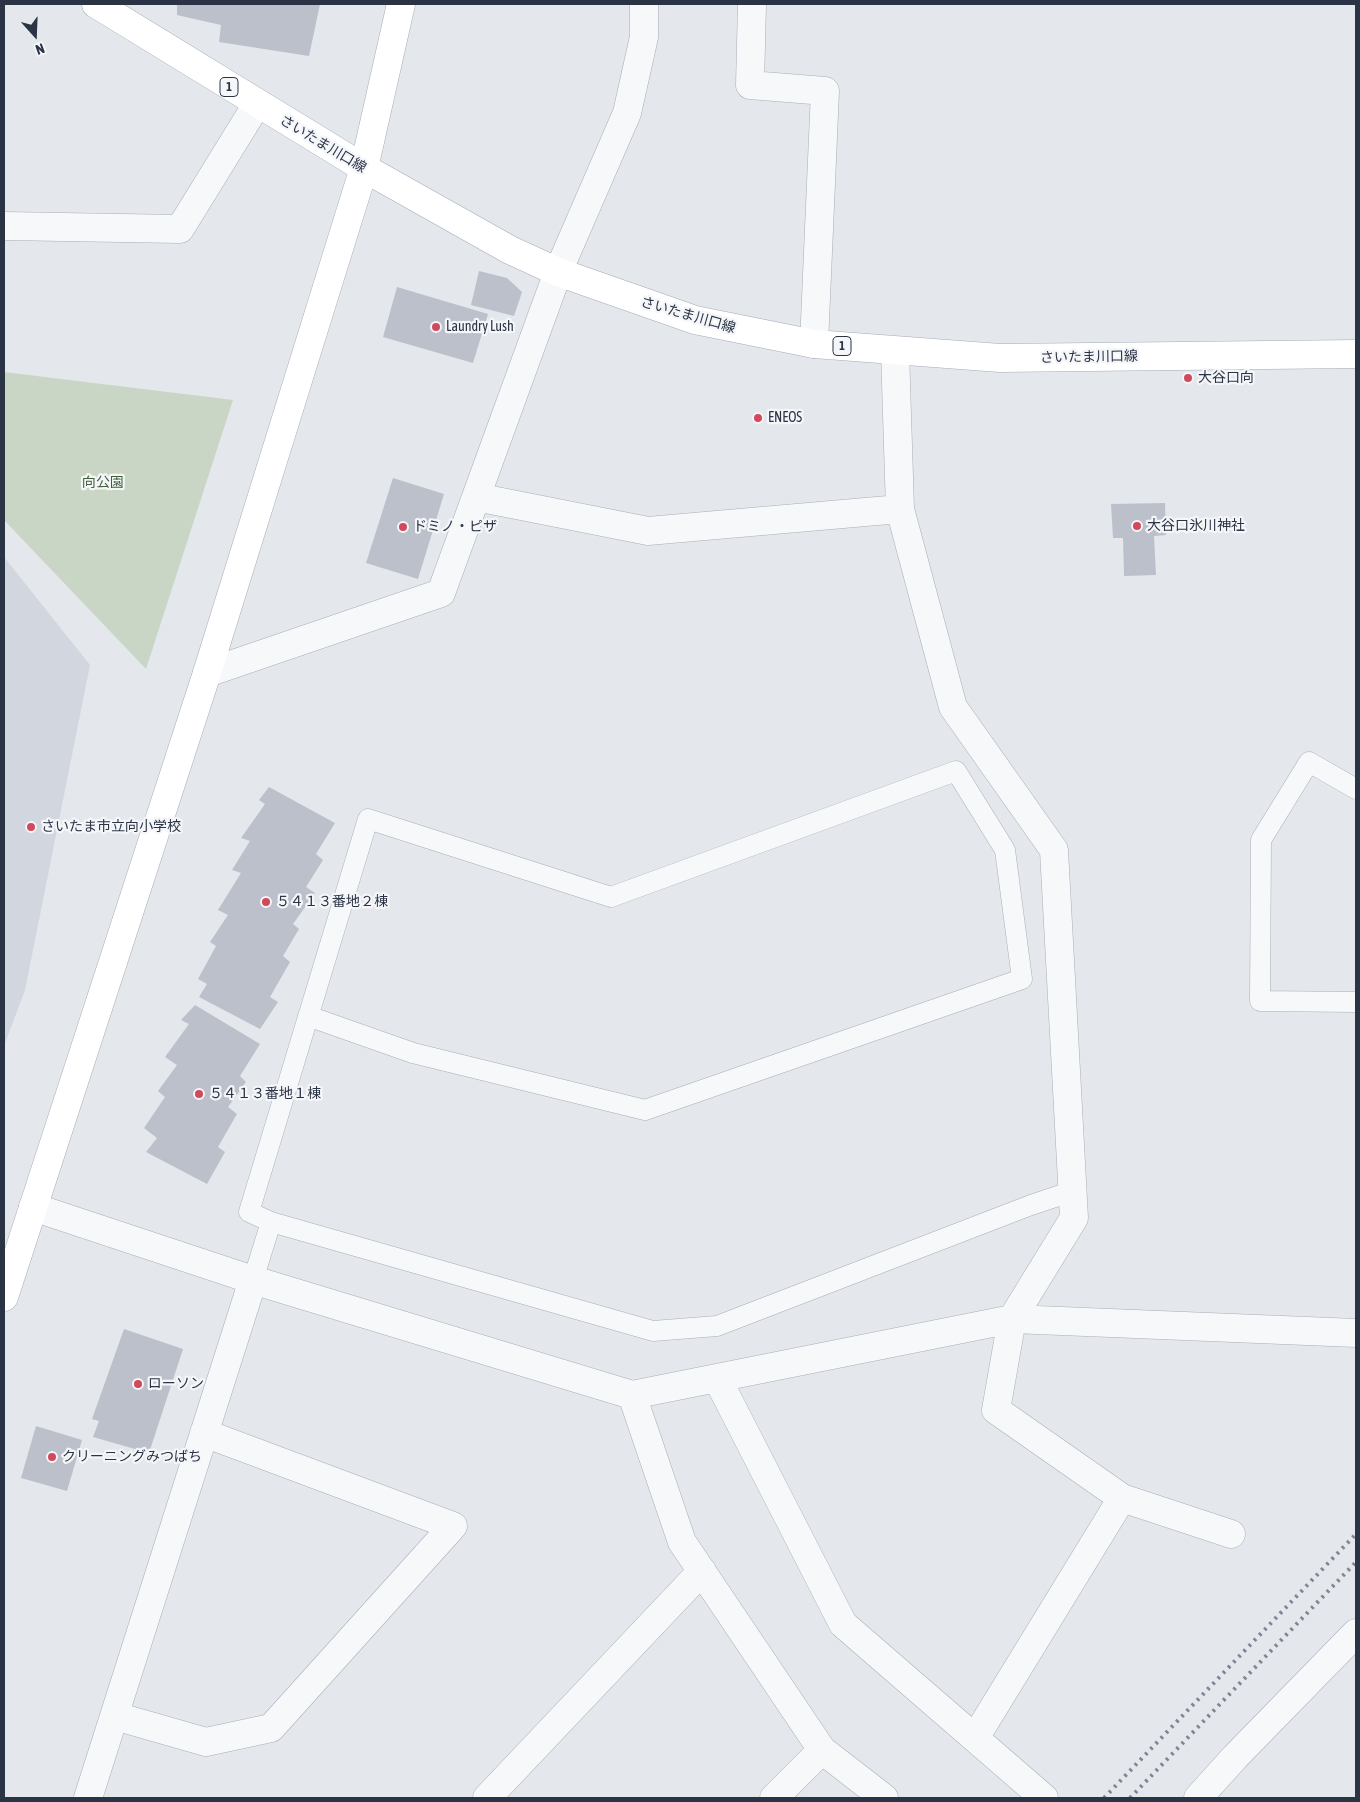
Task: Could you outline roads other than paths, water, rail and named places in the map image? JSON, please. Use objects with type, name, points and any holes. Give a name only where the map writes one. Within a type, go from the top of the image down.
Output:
[{"type":"main road","name":"さいたま川口線","points":[[96,4],[364,168],[510,250],[558,272],[694,320],[814,344],[1000,358],[1356,354]]},
{"type":"main road","points":[[4,1298],[207,673],[364,168],[401,4]]},
{"type":"street","points":[[207,673],[440,593],[558,272],[627,113],[644,37],[644,4]]},
{"type":"street","points":[[752,4],[750,85],[825,91],[814,344]]},
{"type":"street","points":[[4,226],[180,230],[257,104]]},
{"type":"street","points":[[895,350],[900,510],[953,707],[1054,850],[1074,1218],[1012,1319],[996,1410],[1122,1498],[1230,1534]]},
{"type":"street","points":[[476,497],[648,531],[900,510]]},
{"type":"street","points":[[33,1206],[253,1280],[632,1395],[1012,1319],[1356,1333]]},
{"type":"street","points":[[88,1798],[253,1280]]},
{"type":"street","points":[[718,1378],[842,1624],[1044,1798]]},
{"type":"street","points":[[632,1395],[682,1542],[822,1750],[884,1798]]},
{"type":"street","points":[[114,1716],[206,1742],[271,1728],[453,1526],[204,1432]]},
{"type":"street","points":[[975,1738],[1122,1498]]},
{"type":"street","points":[[486,1798],[702,1571]]},
{"type":"street","points":[[1198,1798],[1234,1757],[1356,1633]]},
{"type":"street","points":[[774,1798],[822,1750]]},
{"type":"lane","points":[[1356,789],[1309,762],[1261,840],[1260,1001],[1356,1002]]},
{"type":"lane","points":[[308,1016],[413,1053],[645,1110],[1022,979],[1005,850],[956,771],[611,897],[368,819],[308,1016],[249,1212],[271,1222],[653,1331],[716,1326],[1031,1205],[1073,1192]]},
{"type":"lane","points":[[253,1280],[271,1222]]},
{"type":"railway","points":[[1104,1798],[1356,1534]]},
{"type":"railway","points":[[1130,1798],[1356,1562]]},
{"type":"place","name":"Laundry Lush","points":[[436,327]]},
{"type":"place","name":"大谷口向","points":[[1188,378]]},
{"type":"place","name":"ENEOS","points":[[758,418]]},
{"type":"place","name":"大谷口氷川神社","points":[[1137,526]]},
{"type":"place","name":"ドミノ・ピザ","points":[[403,527]]},
{"type":"place","name":"さいたま市立向小学校","points":[[31,827]]},
{"type":"place","name":"５４１３番地２棟","points":[[266,902]]},
{"type":"place","name":"５４１３番地１棟","points":[[199,1094]]},
{"type":"place","name":"ローソン","points":[[138,1384]]},
{"type":"place","name":"クリーニングみつばち","points":[[52,1457]]},
{"type":"park label","name":"向公園","points":[[103,483]]}]
